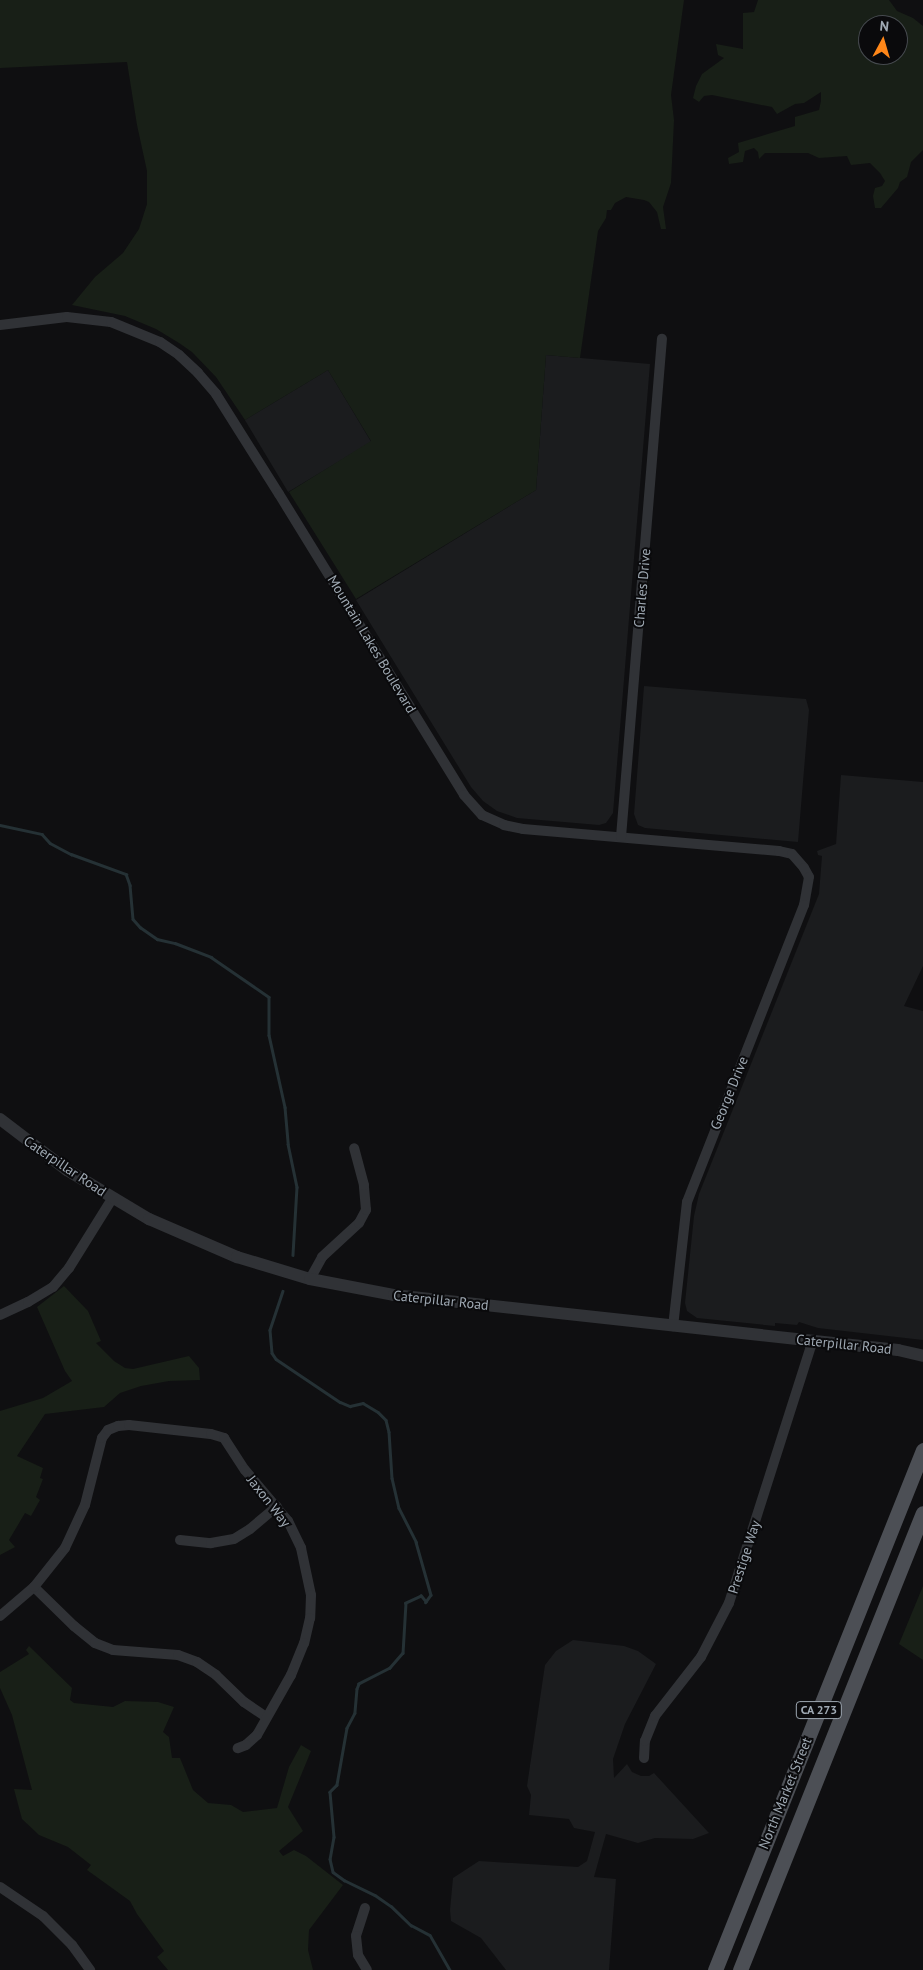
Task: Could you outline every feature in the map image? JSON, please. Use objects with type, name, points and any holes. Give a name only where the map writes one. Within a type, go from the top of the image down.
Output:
[{"type":"main road","name":"North Market Street","points":[[715,1970],[923,1450]]},
{"type":"main road","name":"North Market Street","points":[[740,1970],[923,1513]]},
{"type":"street","name":"Mountain Lakes Boulevard","points":[[0,325],[67,317],[111,322],[136,331],[179,356],[198,373],[216,394],[475,810],[491,820],[510,827],[779,851],[792,854],[804,868]]},
{"type":"street","name":"Charles Drive","points":[[621,837],[662,338]]},
{"type":"street","name":"George Drive","points":[[673,1326],[687,1202],[804,905],[809,878],[804,868]]},
{"type":"street","name":"Caterpillar Road","points":[[0,1119],[67,1170],[150,1219],[213,1248],[310,1279],[394,1295],[813,1340],[898,1350],[923,1356]]},
{"type":"street","points":[[310,1279],[322,1257],[359,1223],[366,1210],[364,1185],[354,1148]]},
{"type":"street","points":[[0,1315],[28,1302],[53,1287],[69,1268],[112,1198]]},
{"type":"street","name":"Prestige Way","points":[[644,1758],[644,1741],[655,1716],[702,1657],[729,1603],[813,1340]]},
{"type":"street","name":"Jaxon Way","points":[[34,1587],[48,1571],[75,1530],[90,1490],[102,1438],[112,1427],[129,1426],[220,1436],[228,1442],[244,1470],[288,1521],[301,1548],[310,1586],[311,1605],[307,1630],[297,1660],[254,1739],[238,1748]]},
{"type":"street","points":[[180,1540],[211,1543],[234,1538],[250,1529],[277,1506]]},
{"type":"street","points":[[0,1616],[34,1587],[74,1626],[95,1643],[113,1650],[178,1655],[197,1662],[216,1674],[244,1702],[266,1716]]},
{"type":"street","points":[[0,1887],[43,1916],[72,1945],[90,1970]]},
{"type":"street","points":[[366,1908],[356,1936],[358,1956],[367,1970]]},
{"type":"shaded area","points":[[0,0],[684,0],[671,95],[674,120],[671,183],[663,207],[666,229],[661,229],[657,212],[649,202],[644,200],[626,197],[615,203],[611,210],[607,210],[606,218],[598,231],[580,358],[546,355],[536,490],[356,599],[289,492],[371,441],[328,370],[245,420],[216,377],[192,352],[179,343],[156,329],[125,316],[72,305],[95,277],[123,253],[139,229],[147,204],[147,171],[137,125],[127,62],[0,68]]},
{"type":"shaded area","points":[[758,0],[889,0],[897,11],[906,15],[858,15],[858,65],[908,65],[908,16],[923,26],[923,150],[911,162],[907,177],[900,182],[898,188],[881,208],[875,208],[873,196],[875,188],[882,186],[885,181],[880,173],[870,163],[851,165],[847,156],[819,158],[808,153],[765,153],[759,159],[758,152],[754,148],[745,151],[743,162],[729,164],[728,158],[739,152],[738,143],[795,126],[795,117],[819,110],[821,101],[821,92],[804,103],[795,104],[777,114],[772,107],[712,95],[704,96],[699,102],[693,98],[702,74],[724,58],[718,55],[716,44],[743,49],[743,13],[754,12]]},
{"type":"shaded area","points":[[546,355],[650,364],[613,813],[606,823],[599,825],[517,818],[497,811],[483,801],[471,787],[356,600],[536,490]]},
{"type":"shaded area","points":[[328,370],[371,442],[288,492],[245,420]]},
{"type":"shaded area","points":[[644,686],[806,699],[809,710],[798,842],[645,828],[638,825],[634,814]]},
{"type":"shaded area","points":[[841,775],[923,782],[923,966],[904,1006],[923,1011],[923,1340],[818,1328],[799,1322],[797,1325],[775,1323],[775,1326],[697,1318],[687,1311],[685,1303],[694,1216],[699,1194],[819,894],[822,856],[818,855],[817,851],[836,844]]},
{"type":"shaded area","points":[[64,1286],[88,1311],[101,1341],[96,1343],[114,1361],[125,1368],[133,1369],[189,1356],[199,1368],[200,1380],[169,1381],[141,1386],[120,1393],[104,1407],[45,1414],[17,1456],[43,1468],[40,1478],[43,1479],[36,1497],[40,1500],[31,1516],[25,1513],[9,1540],[15,1547],[0,1555],[0,1411],[43,1398],[72,1381],[65,1371],[37,1307]]},
{"type":"shaded area","points":[[923,1586],[923,1660],[899,1644]]},
{"type":"shaded area","points":[[573,1640],[624,1646],[638,1651],[656,1664],[625,1724],[613,1759],[614,1778],[627,1764],[632,1772],[641,1776],[649,1776],[654,1773],[709,1833],[693,1839],[655,1838],[638,1843],[606,1834],[594,1877],[616,1879],[609,1970],[506,1970],[481,1938],[451,1921],[450,1910],[453,1878],[479,1861],[578,1867],[587,1861],[595,1832],[574,1828],[569,1819],[529,1815],[531,1795],[527,1786],[545,1665],[556,1651]]},
{"type":"shaded area","points":[[29,1646],[72,1688],[70,1700],[74,1703],[113,1707],[125,1701],[158,1702],[174,1707],[163,1732],[169,1737],[172,1758],[180,1758],[193,1790],[208,1803],[231,1805],[243,1812],[277,1808],[289,1767],[301,1745],[311,1751],[288,1807],[303,1831],[279,1851],[283,1856],[294,1850],[306,1856],[343,1885],[309,1930],[308,1950],[313,1970],[168,1970],[157,1957],[164,1951],[137,1914],[130,1901],[87,1870],[91,1865],[68,1847],[39,1835],[22,1819],[14,1789],[32,1790],[12,1715],[0,1688],[0,1672],[29,1654],[26,1650]]},
{"type":"waterway","points":[[0,825],[42,834],[50,843],[71,854],[126,874],[130,885],[133,919],[140,927],[157,939],[175,943],[211,957],[269,997],[269,1035],[285,1107],[288,1144],[297,1187],[293,1255]]},
{"type":"waterway","points":[[283,1291],[270,1330],[272,1353],[276,1359],[340,1402],[350,1406],[363,1403],[378,1412],[386,1420],[389,1432],[392,1478],[399,1508],[416,1542],[431,1595],[426,1602],[421,1596],[406,1603],[403,1653],[390,1668],[359,1684],[357,1689],[355,1713],[347,1728],[337,1785],[330,1792],[334,1837],[330,1859],[333,1872],[344,1880],[375,1895],[391,1906],[411,1925],[430,1935],[450,1970]]}]
